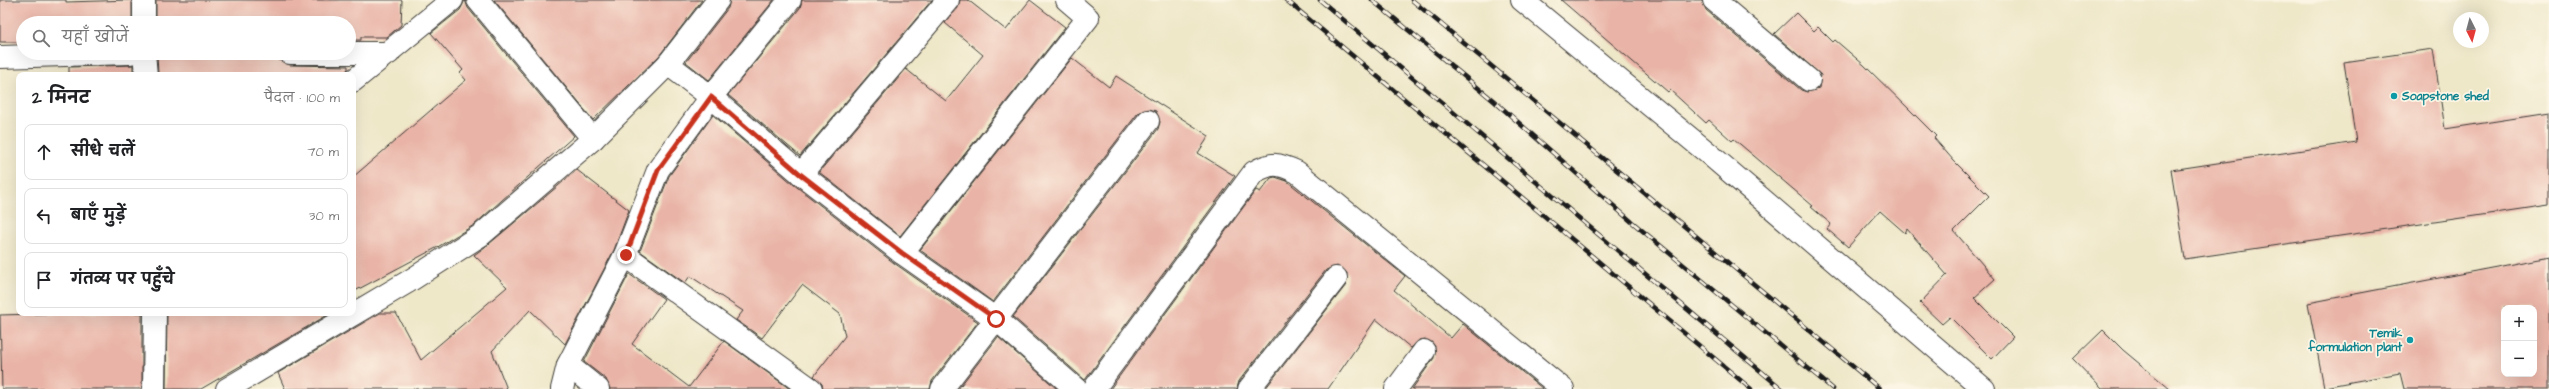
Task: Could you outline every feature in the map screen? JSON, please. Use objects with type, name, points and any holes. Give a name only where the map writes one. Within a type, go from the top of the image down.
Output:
[{"type":"street","points":[[144,0],[144,16]]},
{"type":"street","points":[[356,79],[452,0]]},
{"type":"street","points":[[478,0],[593,139]]},
{"type":"street","points":[[356,313],[411,280],[480,235],[593,139],[668,64],[718,0]]},
{"type":"street","points":[[562,389],[568,365],[626,255],[658,170],[711,97],[790,0]]},
{"type":"street","points":[[800,174],[948,0]]},
{"type":"street","points":[[902,253],[1088,18],[1067,0]]},
{"type":"street","points":[[1522,0],[1708,153],[1984,389]]},
{"type":"street","points":[[1714,0],[1810,80]]},
{"type":"street","points":[[356,53],[389,53]]},
{"type":"street","points":[[0,57],[16,57]]},
{"type":"street","points":[[145,60],[146,72]]},
{"type":"street","points":[[668,64],[711,97],[800,174],[902,253],[996,319],[1076,389]]},
{"type":"street","points":[[942,389],[1148,121]]},
{"type":"street","points":[[1094,389],[1254,172],[1269,164],[1281,165],[1297,172],[1563,389]]},
{"type":"street","points":[[626,255],[811,389]]},
{"type":"street","points":[[1249,389],[1336,278]]},
{"type":"street","points":[[154,389],[155,316]]},
{"type":"street","points":[[227,389],[350,316]]},
{"type":"street","points":[[1396,389],[1424,351]]},
{"type":"street","points":[[568,365],[598,389]]},
{"type":"building","points":[[0,0],[66,0],[66,2],[132,0],[132,16],[16,16],[16,42],[0,42]]},
{"type":"building","points":[[156,0],[402,0],[401,25],[387,37],[361,37],[361,40],[356,40],[356,16],[156,16]]},
{"type":"building","points":[[465,0],[468,8],[574,136],[474,225],[436,248],[356,290],[356,174],[466,80],[460,73],[463,70],[431,33],[460,10]]},
{"type":"building","points":[[494,0],[702,0],[659,56],[593,120]]},
{"type":"building","points":[[730,0],[774,0],[709,80],[686,62],[728,8]]},
{"type":"building","points":[[802,0],[932,0],[800,156],[728,95],[800,8]]},
{"type":"building","points":[[960,0],[968,0],[1006,30],[1030,0],[1065,27],[900,236],[819,172],[906,69],[946,101],[983,55],[945,23],[958,8]]},
{"type":"building","points":[[1561,0],[1702,0],[1706,10],[1801,90],[1807,92],[1819,88],[1821,75],[1774,34],[1796,13],[1814,31],[1818,27],[1833,42],[1835,40],[1864,65],[1910,110],[1936,136],[1934,138],[1954,161],[1989,196],[1954,231],[1995,279],[1974,298],[2013,337],[1992,359],[1950,317],[1942,324],[1920,303],[1947,275],[1907,229],[1905,233],[1880,211],[1848,247],[1827,229],[1831,224],[1811,207],[1813,206],[1734,139],[1732,141],[1709,120],[1706,123],[1670,90],[1668,92]]},
{"type":"building","points":[[2433,49],[2445,129],[2549,113],[2549,205],[2185,259],[2171,170],[2356,142],[2344,62]]},
{"type":"building","points":[[1072,58],[1109,87],[1116,76],[1209,136],[1198,153],[1235,176],[1085,380],[1013,317],[1158,129],[1160,122],[1156,111],[1149,109],[1138,113],[993,302],[920,250]]},
{"type":"building","points":[[157,60],[279,60],[290,65],[348,66],[348,69],[345,72],[158,72]]},
{"type":"building","points":[[133,65],[133,72],[69,72],[69,67]]},
{"type":"building","points":[[713,115],[793,184],[894,263],[978,322],[932,381],[930,389],[823,389],[822,384],[814,376],[845,336],[840,314],[802,285],[762,338],[736,320],[743,311],[690,276],[685,283],[640,251],[669,176]]},
{"type":"building","points":[[577,170],[629,210],[614,250],[565,344],[530,310],[492,351],[507,389],[285,389],[278,373],[380,313],[396,313],[421,360],[507,287],[474,255]]},
{"type":"building","points":[[1275,177],[1287,181],[1405,276],[1394,290],[1451,338],[1463,324],[1543,389],[1412,389],[1434,358],[1435,346],[1425,339],[1419,340],[1411,348],[1376,319],[1328,389],[1265,389],[1346,285],[1347,273],[1337,266],[1326,270],[1239,381],[1237,389],[1110,389],[1256,190],[1260,192],[1271,178]]},
{"type":"building","name":"Temik formulation plant","points":[[2549,257],[2549,389],[2404,389],[2400,373],[2324,387],[2308,303]]},
{"type":"building","points":[[629,274],[664,299],[632,344],[689,387],[724,341],[790,389],[610,389],[606,379],[584,362]]},
{"type":"building","points":[[0,315],[142,316],[142,389],[2,389]]},
{"type":"building","points":[[167,316],[326,316],[201,389],[166,389]]},
{"type":"building","points":[[2103,330],[2123,350],[2170,389],[2102,389],[2073,359]]},
{"type":"building","points":[[998,337],[1057,389],[958,389]]},
{"type":"railway","points":[[1286,0],[1751,389]]},
{"type":"railway","points":[[1320,0],[1782,389]]},
{"type":"railway","points":[[1372,0],[1494,101],[1632,222],[1833,389]]},
{"type":"railway","points":[[1412,0],[1880,389]]},
{"type":"place","name":"Soapstone shed","points":[[2394,96]]},
{"type":"place","name":"Temik formulation plant","points":[[2410,340]]},
{"type":"route","points":[[626,255],[658,170],[711,97],[800,174],[902,253],[996,319]]}]
